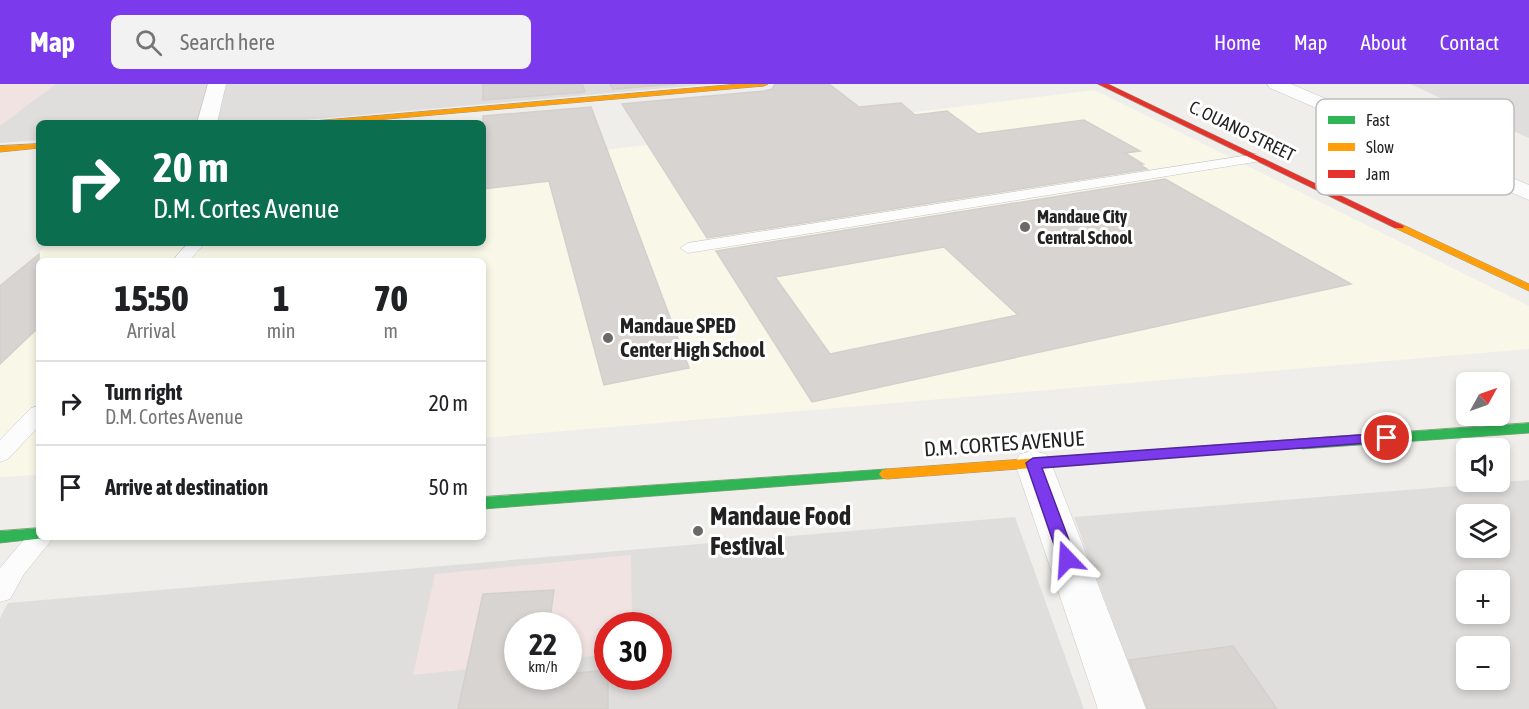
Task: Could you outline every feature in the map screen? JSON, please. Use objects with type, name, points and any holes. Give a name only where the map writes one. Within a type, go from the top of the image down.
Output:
[{"type":"main road","points":[[350,120],[764,84]]},
{"type":"main road","name":"C. OUANO STREET","points":[[1102,84],[1316,187]]},
{"type":"main road","points":[[0,149],[36,146]]},
{"type":"main road","name":"C. OUANO STREET","points":[[1334,195],[1529,288]]},
{"type":"main road","name":"D.M. CORTES AVENUE","points":[[486,503],[1529,428]]},
{"type":"main road","points":[[0,537],[36,536]]},
{"type":"street","points":[[208,120],[212,93],[217,84]]},
{"type":"street","points":[[1276,84],[1316,101]]},
{"type":"street","points":[[1514,187],[1529,193]]},
{"type":"street","points":[[1033,463],[1122,709]]},
{"type":"lane","points":[[688,248],[1256,158]]},
{"type":"lane","points":[[183,258],[194,246]]},
{"type":"lane","points":[[0,454],[36,415]]},
{"type":"lane","points":[[0,591],[15,567],[37,540]]},
{"type":"shaded area","points":[[0,84],[56,84],[0,126]]},
{"type":"shaded area","points":[[54,84],[712,84],[305,120],[36,120],[36,140],[0,143],[0,125]]},
{"type":"shaded area","points":[[1410,84],[1529,84],[1529,138],[1514,131],[1514,99],[1443,99]]},
{"type":"shaded area","name":"Mandaue City Central School","points":[[1095,90],[1529,306],[1529,349],[486,438],[486,258],[36,258],[36,475],[0,477],[0,286],[47,246],[486,246],[486,165]]},
{"type":"shaded area","points":[[1529,480],[1529,709],[1145,709],[1074,517],[1456,486],[1456,492],[1510,492],[1510,482]]},
{"type":"shaded area","points":[[1015,517],[1084,709],[0,709],[0,618],[8,603]]},
{"type":"shaded area","points":[[631,555],[632,612],[594,612],[594,656],[582,657],[582,612],[504,612],[504,665],[413,675],[435,574]]},
{"type":"building","points":[[483,84],[582,84],[585,92],[483,100]]},
{"type":"building","points":[[610,84],[677,84],[613,89]]},
{"type":"building","points":[[775,84],[829,84],[859,107],[901,103],[915,115],[947,111],[978,134],[1084,120],[1140,151],[1125,153],[1147,169],[707,238],[622,104],[764,91],[772,89]]},
{"type":"building","points":[[591,107],[689,368],[604,385],[549,181],[486,189],[486,120],[483,120],[483,116]]},
{"type":"building","points":[[1165,179],[1351,284],[812,402],[716,251]],"holes":[[[944,247],[1018,315],[830,354],[775,277]]]},
{"type":"building","points":[[39,254],[39,258],[36,258],[36,330],[0,364],[0,286]]},
{"type":"building","points":[[554,590],[551,612],[504,612],[504,690],[582,690],[582,673],[594,671],[594,690],[608,690],[608,709],[458,709],[483,594]]},
{"type":"building","points":[[1233,646],[1277,709],[1148,709],[1129,660]]},
{"type":"traffic: fast","points":[[1302,444],[1529,428]]},
{"type":"traffic: fast","points":[[486,503],[887,474]]},
{"type":"traffic: fast","points":[[0,537],[36,534]]},
{"type":"traffic: slow","points":[[350,120],[764,84]]},
{"type":"traffic: slow","points":[[0,149],[36,146]]},
{"type":"traffic: slow","points":[[1399,226],[1529,288]]},
{"type":"traffic: slow","points":[[887,474],[1302,444]]},
{"type":"traffic: jam","points":[[1102,84],[1316,186]]},
{"type":"traffic: jam","points":[[1334,195],[1399,226]]},
{"type":"place","name":"Mandaue City Central School","points":[[1025,227]]},
{"type":"place","name":"Mandaue SPED Center High School","points":[[608,338]]},
{"type":"place","name":"Mandaue Food Festival","points":[[698,531]]},
{"type":"route","points":[[1067,559],[1033,463],[1387,438]]}]
